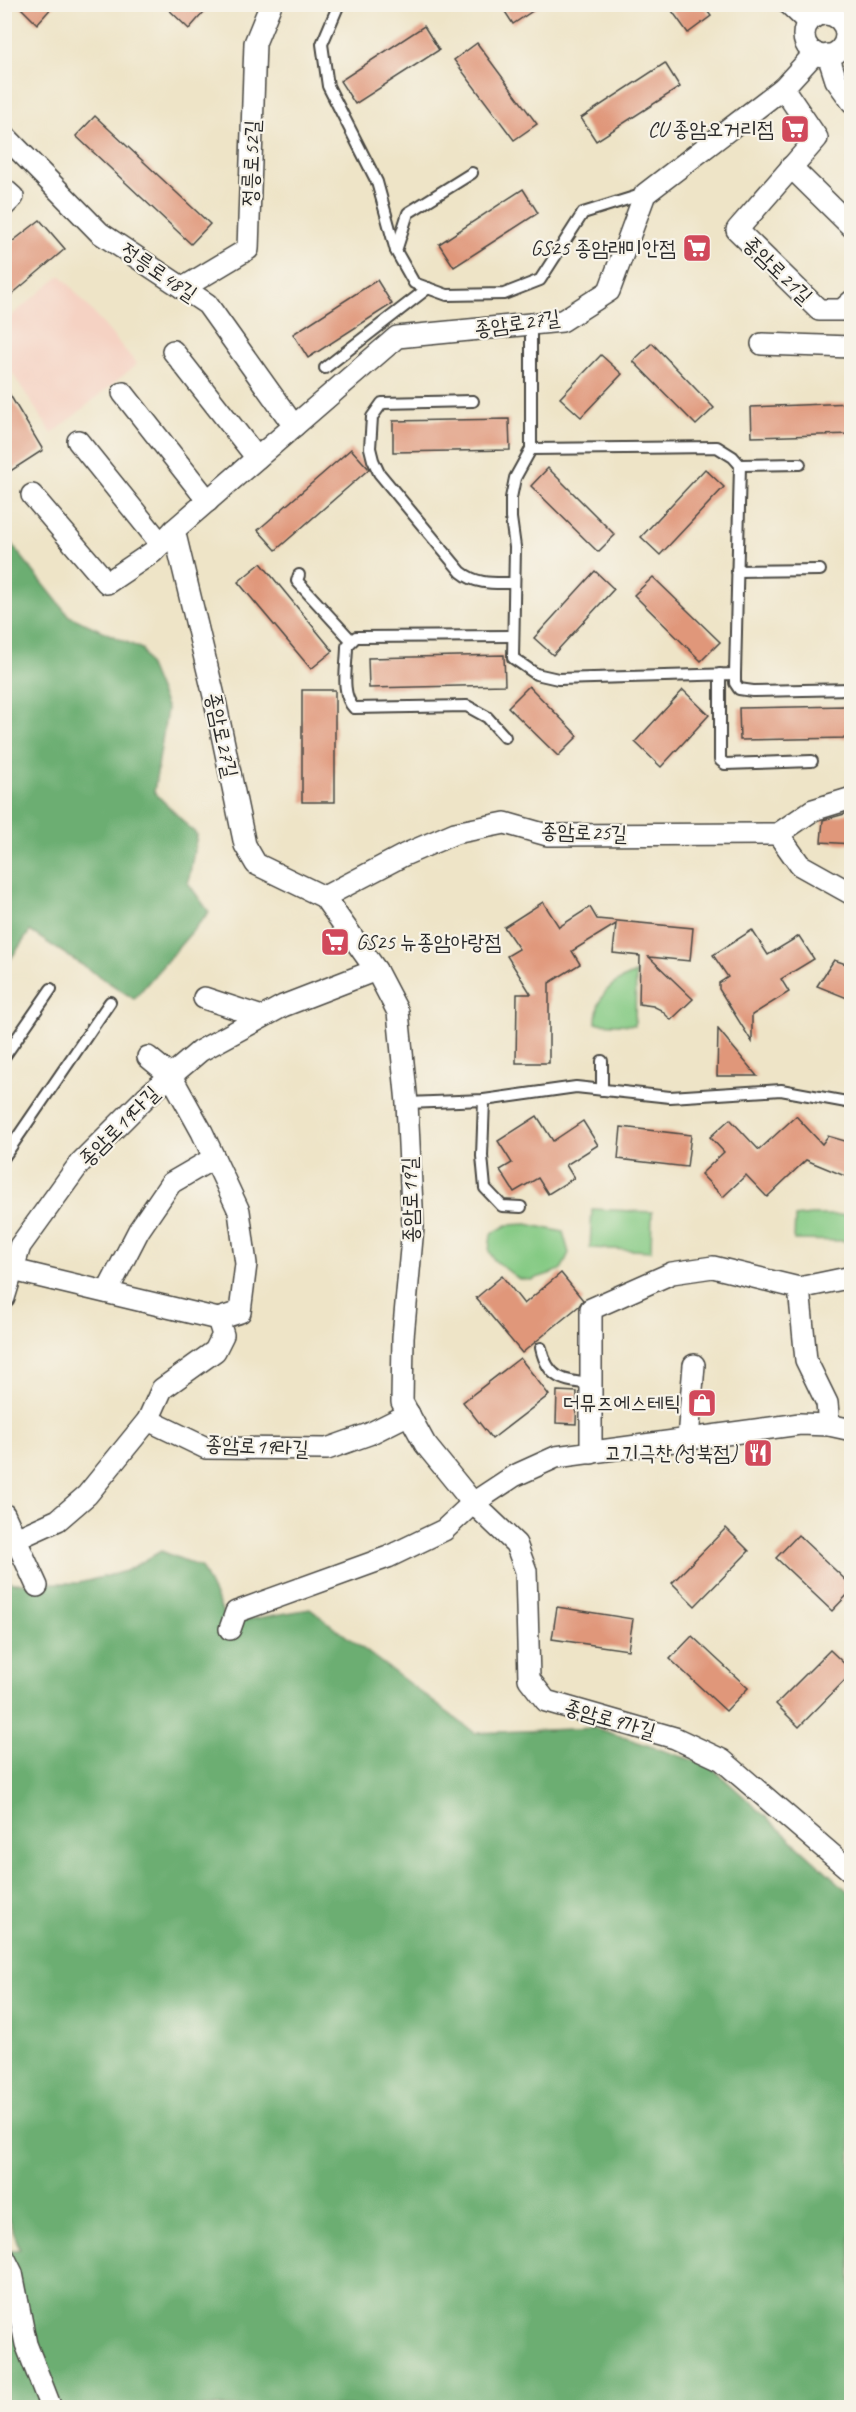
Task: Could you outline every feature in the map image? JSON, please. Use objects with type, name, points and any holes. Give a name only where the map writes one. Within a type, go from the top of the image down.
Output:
[{"type":"street","name":"정릉로52길","points":[[183,288],[248,249],[255,43],[272,4]]},
{"type":"street","points":[[789,4],[808,22]]},
{"type":"street","points":[[645,194],[834,49],[846,36],[838,10],[817,15],[808,22],[804,37],[809,49],[834,49]]},
{"type":"street","points":[[834,49],[836,80],[852,102]]},
{"type":"street","points":[[783,88],[817,138],[791,167],[852,227]]},
{"type":"street","name":"정릉로48길","points":[[4,135],[100,233],[207,304],[294,426]]},
{"type":"street","name":"종암로21길","points":[[791,167],[737,230],[819,310],[842,310],[852,301]]},
{"type":"street","points":[[4,189],[13,197],[4,206]]},
{"type":"street","name":"종암로27길","points":[[32,495],[107,583],[153,552],[167,537],[397,337],[562,321],[609,291],[645,194]]},
{"type":"street","points":[[762,344],[852,347]]},
{"type":"street","points":[[173,351],[257,458]]},
{"type":"street","points":[[123,393],[208,501]]},
{"type":"street","name":"종암로27길","points":[[78,441],[167,537],[214,696],[245,845],[256,864],[324,897]]},
{"type":"street","points":[[852,798],[813,810],[778,834],[800,865],[852,894]]},
{"type":"street","name":"종암로25길","points":[[324,897],[404,855],[455,833],[505,824],[548,835],[778,834]]},
{"type":"street","name":"종암로19길","points":[[324,897],[376,970],[398,1012],[407,1103],[413,1227],[403,1337],[402,1402],[425,1444],[472,1503]]},
{"type":"street","name":"종암로19다길","points":[[4,1298],[20,1246],[80,1163],[146,1097],[200,1051],[282,1006],[376,970]]},
{"type":"street","points":[[204,998],[262,1017]]},
{"type":"street","points":[[13,1270],[218,1319],[240,1312],[246,1264],[239,1211],[171,1076],[148,1057]]},
{"type":"street","points":[[107,1292],[139,1230],[171,1183],[214,1158]]},
{"type":"street","points":[[591,1453],[591,1309],[672,1273],[713,1267],[799,1288],[852,1277]]},
{"type":"street","points":[[799,1288],[806,1360],[827,1403],[829,1425]]},
{"type":"street","points":[[15,1539],[58,1521],[87,1495],[147,1420],[162,1389],[214,1350],[223,1335],[218,1319]]},
{"type":"street","points":[[688,1438],[694,1365]]},
{"type":"street","name":"종암로19라길","points":[[147,1420],[206,1448],[327,1449],[369,1434],[409,1414]]},
{"type":"street","points":[[230,1629],[236,1612],[388,1557],[444,1530],[472,1503],[514,1476],[556,1457],[800,1424],[829,1425],[852,1430]]},
{"type":"street","name":"종암로9가길","points":[[472,1503],[516,1544],[526,1571],[529,1679],[546,1701],[675,1738],[722,1760],[852,1872]]},
{"type":"street","points":[[4,1514],[37,1586]]},
{"type":"street","points":[[4,2257],[12,2273],[26,2344],[51,2408]]},
{"type":"lane","points":[[339,4],[322,44],[328,86],[377,182],[396,251],[414,283],[447,295],[504,294],[540,280],[583,213],[645,194]]},
{"type":"lane","points":[[396,251],[408,213],[472,173]]},
{"type":"lane","points":[[325,368],[428,288]]},
{"type":"lane","points":[[531,324],[531,449],[515,478],[511,498],[515,547],[513,658],[536,674],[558,679],[735,674]]},
{"type":"lane","points":[[473,401],[382,403],[372,417],[370,448],[379,473],[461,572],[470,579],[485,583],[514,583]]},
{"type":"lane","points":[[531,449],[717,447],[733,457],[740,465],[735,682],[739,689],[753,691],[852,689]]},
{"type":"lane","points":[[740,465],[800,464]]},
{"type":"lane","points":[[737,571],[819,570]]},
{"type":"lane","points":[[299,575],[297,581],[351,640]]},
{"type":"lane","points":[[505,737],[487,717],[467,705],[354,708],[346,694],[347,646],[356,637],[366,636],[512,636]]},
{"type":"lane","points":[[720,674],[720,760],[725,764],[812,761]]},
{"type":"lane","points":[[4,1057],[51,989]]},
{"type":"lane","points":[[4,1157],[110,1002]]},
{"type":"lane","points":[[602,1061],[602,1090]]},
{"type":"lane","points":[[407,1103],[484,1100],[576,1087],[670,1097],[781,1090],[852,1102]]},
{"type":"lane","points":[[484,1100],[482,1156],[484,1188],[502,1206],[521,1207]]},
{"type":"lane","points":[[541,1348],[543,1361],[553,1374],[567,1381],[591,1384]]},
{"type":"shaded area","points":[[61,275],[137,364],[52,434],[5,362],[5,321]]},
{"type":"green space","points":[[5,536],[69,616],[142,649],[167,709],[154,792],[197,835],[188,883],[209,912],[134,999],[30,931],[5,967]]},
{"type":"green space","points":[[636,973],[635,1025],[596,1023],[599,1005],[606,991],[612,985]]},
{"type":"green space","points":[[592,1209],[652,1212],[651,1251],[590,1248]]},
{"type":"green space","points":[[851,1215],[851,1241],[794,1240],[795,1217]]},
{"type":"green space","points":[[527,1224],[563,1232],[569,1253],[561,1270],[531,1280],[519,1279],[494,1260],[489,1251],[491,1234],[507,1225]]},
{"type":"green space","points":[[161,1551],[201,1567],[228,1623],[310,1609],[475,1733],[596,1728],[710,1766],[851,1894],[851,2407],[5,2407],[5,2253],[20,2249],[5,2211],[5,1579],[13,1583],[79,1583],[126,1571]]},
{"type":"building","points":[[17,4],[55,4],[37,24]]},
{"type":"building","points":[[163,4],[211,4],[189,29]]},
{"type":"building","points":[[500,4],[543,4],[513,24]]},
{"type":"building","points":[[667,4],[702,4],[711,16],[688,33]]},
{"type":"building","points":[[424,26],[439,50],[355,104],[340,81]]},
{"type":"building","points":[[477,43],[537,124],[514,140],[454,60]]},
{"type":"building","points":[[665,63],[680,87],[596,141],[581,118]]},
{"type":"building","points":[[95,116],[210,224],[191,244],[76,136]]},
{"type":"building","points":[[523,189],[538,213],[454,267],[439,244]]},
{"type":"building","points":[[40,220],[65,249],[4,301],[4,248]]},
{"type":"building","points":[[377,280],[392,304],[308,358],[293,334]]},
{"type":"building","points":[[652,343],[714,408],[696,425],[633,361]]},
{"type":"building","points":[[601,355],[622,374],[581,417],[560,398]]},
{"type":"building","points":[[4,385],[43,450],[9,472],[4,464]]},
{"type":"building","points":[[852,403],[852,434],[752,437],[751,407]]},
{"type":"building","points":[[509,419],[510,450],[393,452],[393,421]]},
{"type":"building","points":[[351,449],[369,469],[276,550],[258,530]]},
{"type":"building","points":[[548,468],[615,535],[598,552],[531,486]]},
{"type":"building","points":[[705,469],[724,487],[660,555],[641,537]]},
{"type":"building","points":[[261,563],[333,651],[311,669],[238,582]]},
{"type":"building","points":[[595,571],[614,589],[553,655],[534,638]]},
{"type":"building","points":[[653,577],[720,642],[701,661],[634,595]]},
{"type":"building","points":[[504,655],[505,685],[369,688],[368,658]]},
{"type":"building","points":[[529,686],[578,736],[558,756],[508,707]]},
{"type":"building","points":[[302,690],[335,690],[335,802],[302,802]]},
{"type":"building","points":[[683,690],[709,715],[661,767],[635,742]]},
{"type":"building","points":[[846,706],[847,738],[740,740],[739,708]]},
{"type":"building","points":[[852,812],[852,844],[821,842],[823,820]]},
{"type":"building","points":[[543,902],[559,927],[590,907],[597,919],[693,928],[690,961],[649,957],[693,999],[671,1020],[653,1006],[639,1004],[640,956],[613,953],[616,924],[572,951],[580,964],[549,983],[549,1063],[516,1063],[517,994],[531,994],[507,956],[519,949],[504,927]]},
{"type":"building","points":[[752,930],[768,955],[799,936],[814,959],[781,979],[789,992],[752,1015],[752,1042],[719,989],[719,983],[728,977],[713,955]]},
{"type":"building","points":[[834,960],[852,966],[852,1000],[817,986]]},
{"type":"building","points":[[718,1029],[757,1076],[717,1076]]},
{"type":"building","points":[[537,1116],[553,1141],[583,1121],[598,1145],[566,1165],[574,1178],[548,1194],[538,1178],[514,1192],[500,1170],[512,1163],[498,1141]]},
{"type":"building","points":[[796,1116],[822,1144],[828,1136],[852,1143],[852,1179],[806,1160],[767,1197],[746,1175],[723,1197],[701,1174],[724,1152],[710,1137],[730,1119],[759,1150]]},
{"type":"building","points":[[621,1127],[691,1135],[687,1167],[618,1159]]},
{"type":"building","points":[[561,1273],[583,1300],[579,1306],[522,1353],[476,1298],[502,1276],[524,1304]]},
{"type":"building","points":[[520,1358],[549,1395],[492,1439],[463,1402]]},
{"type":"building","points":[[557,1391],[577,1392],[576,1424],[556,1423]]},
{"type":"building","points":[[726,1528],[749,1551],[695,1606],[672,1583]]},
{"type":"building","points":[[798,1535],[852,1586],[852,1590],[832,1611],[776,1558]]},
{"type":"building","points":[[557,1607],[633,1619],[628,1650],[552,1639]]},
{"type":"building","points":[[692,1636],[748,1688],[726,1711],[670,1659]]},
{"type":"building","points":[[830,1650],[852,1673],[799,1727],[776,1704]]},
{"type":"place","name":"CU 종암오거리점","points":[[795,129]]},
{"type":"place","name":"GS25 종암래미안점","points":[[697,248]]},
{"type":"place","name":"GS25 뉴종암아랑점","points":[[335,942]]},
{"type":"place","name":"더뮤즈에스테틱","points":[[702,1403]]},
{"type":"place","name":"고기극찬(성북점)","points":[[758,1453]]}]
